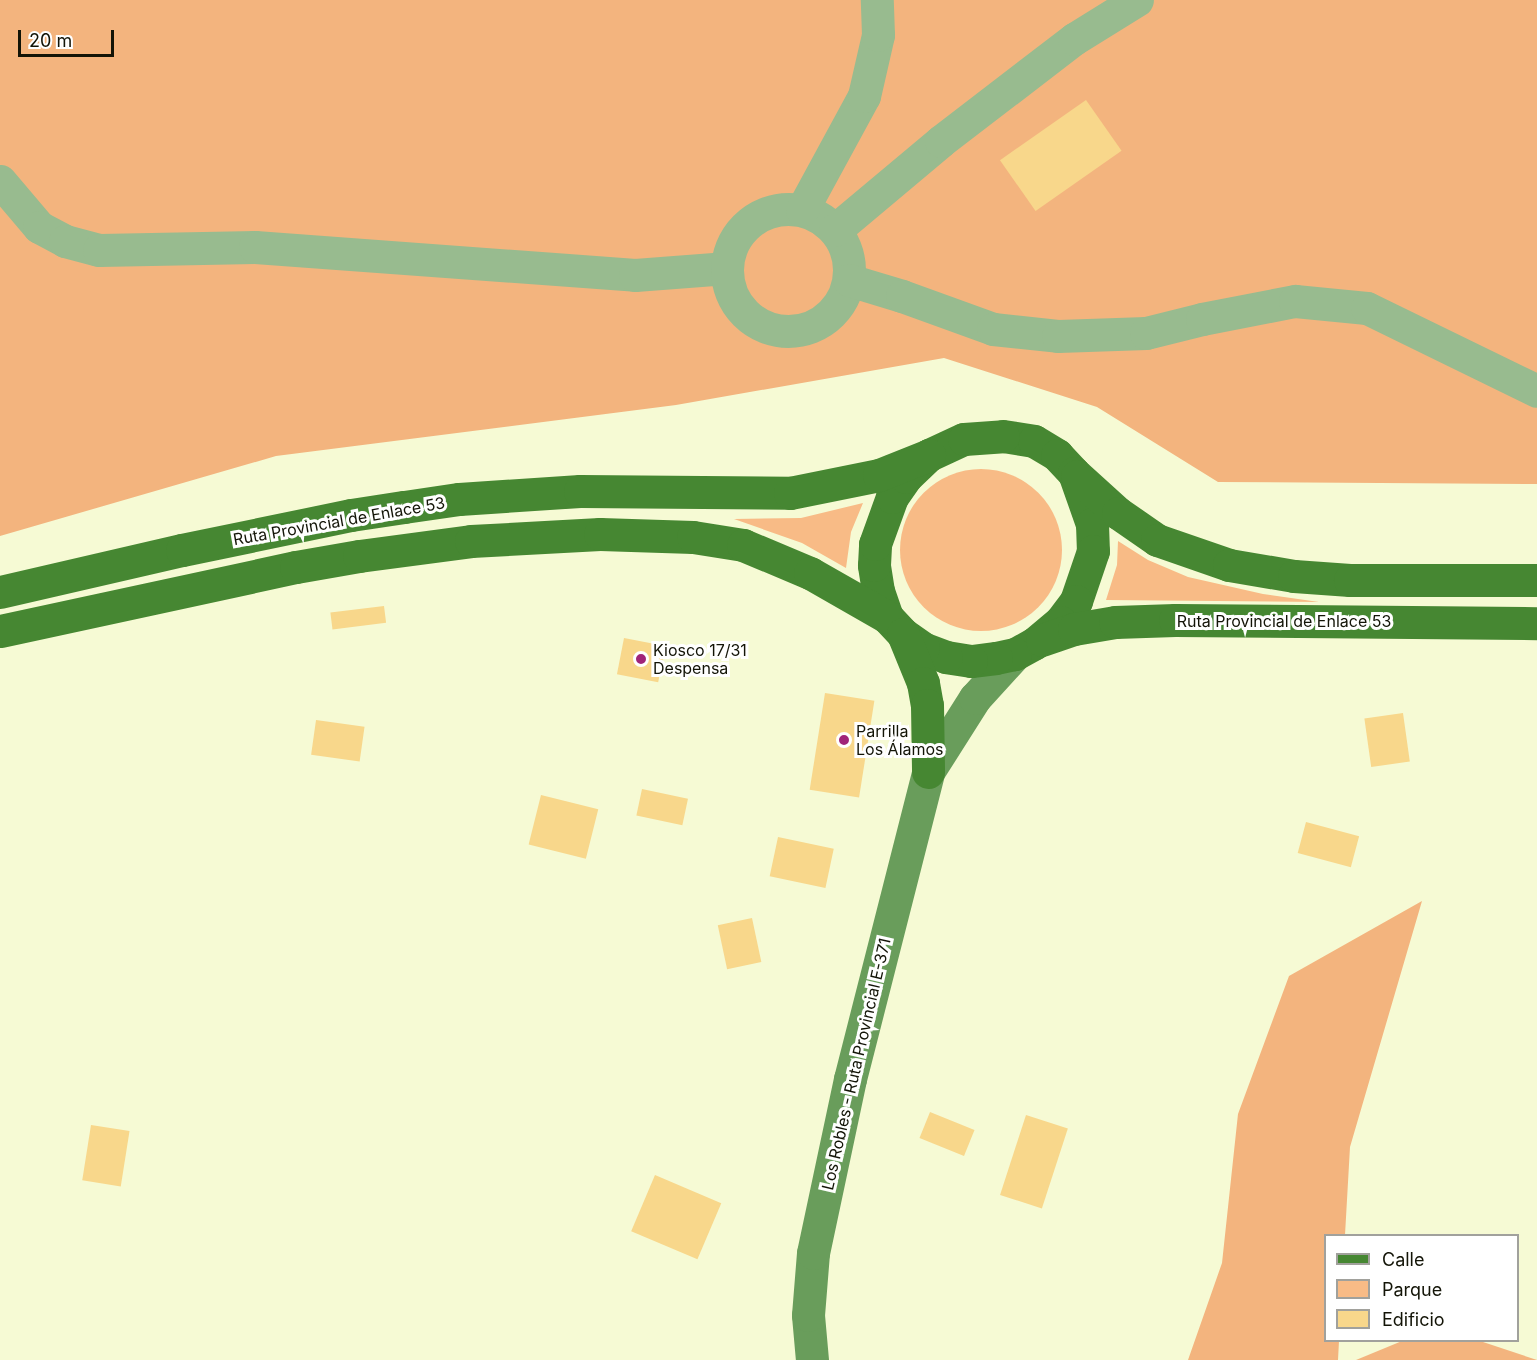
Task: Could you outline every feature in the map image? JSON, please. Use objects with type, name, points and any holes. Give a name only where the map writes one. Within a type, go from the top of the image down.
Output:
[{"type":"main road","name":"Ruta Provincial de Enlace 53","points":[[0,592],[320,521],[426,504],[580,491],[790,493],[879,475],[964,439],[1003,436],[1034,441],[1057,455],[1074,473]]},
{"type":"main road","points":[[928,772],[927,705],[923,683],[878,591],[874,565],[875,543],[892,497],[906,477],[929,455]]},
{"type":"main road","points":[[1074,473],[1118,513],[1157,540],[1229,565],[1294,576],[1350,580],[1537,580]]},
{"type":"main road","points":[[1025,648],[1060,622],[1076,601],[1093,551],[1092,524],[1074,473]]},
{"type":"main road","points":[[0,631],[296,567],[359,556],[482,540],[600,534],[693,537],[743,545],[810,573],[895,626]]},
{"type":"main road","name":"Ruta Provincial de Enlace 53","points":[[895,626],[923,648],[946,657],[971,661],[1025,648],[1074,629],[1115,622],[1175,620],[1537,623]]},
{"type":"main road","name":"Los Robles - Ruta Provincial E-371","points":[[812,1360],[808,1295],[815,1242],[850,1079],[928,772],[975,698],[1025,648]]},
{"type":"street","points":[[802,210],[864,96],[878,35],[877,0]]},
{"type":"street","points":[[835,230],[940,141],[1074,39],[1137,0]]},
{"type":"street","points":[[0,181],[39,226],[65,241],[99,250],[255,247],[635,276],[727,268]]},
{"type":"street","points":[[780,209],[802,210],[820,217],[835,230],[845,245],[849,262],[849,280],[841,302],[826,319],[806,330],[783,332],[761,325],[742,311],[730,291],[727,268],[731,247],[742,229],[760,215],[780,209]]},
{"type":"street","points":[[849,280],[902,296],[993,329],[1058,336],[1146,333],[1202,319],[1295,301],[1366,308],[1537,391]]},
{"type":"green space","points":[[981,469],[1012,475],[1038,493],[1056,519],[1062,550],[1056,581],[1038,607],[1012,625],[981,631],[950,625],[924,607],[906,581],[900,550],[906,519],[924,493],[950,475]]},
{"type":"green space","points":[[863,503],[851,532],[846,568],[802,543],[734,519],[801,518]]},
{"type":"green space","points":[[1118,541],[1148,560],[1188,577],[1263,594],[1319,602],[1106,600],[1117,565]]},
{"type":"shaded area","points":[[0,0],[1537,0],[1537,484],[1218,482],[1097,407],[944,358],[676,405],[276,456],[0,536]]},
{"type":"shaded area","points":[[1422,901],[1350,1147],[1345,1234],[1324,1234],[1324,1342],[1339,1342],[1338,1360],[1188,1360],[1222,1263],[1238,1114],[1289,976]]},
{"type":"shaded area","points":[[1400,1342],[1483,1342],[1537,1360],[1356,1360]]},
{"type":"building","points":[[1086,100],[1122,151],[1036,211],[1000,160]]},
{"type":"building","points":[[384,606],[386,623],[332,629],[330,613]]},
{"type":"building","points":[[624,638],[665,646],[658,682],[617,674]]},
{"type":"building","points":[[825,693],[874,701],[859,798],[810,790]]},
{"type":"building","points":[[1403,713],[1410,762],[1371,767],[1364,718]]},
{"type":"building","points":[[316,720],[365,727],[360,761],[311,755]]},
{"type":"building","points":[[642,789],[688,799],[682,825],[636,815]]},
{"type":"building","points":[[541,795],[598,809],[586,859],[529,844]]},
{"type":"building","points":[[1306,822],[1359,836],[1351,867],[1298,853]]},
{"type":"building","points":[[778,837],[834,849],[825,888],[770,876]]},
{"type":"building","points":[[752,918],[761,962],[727,969],[718,925]]},
{"type":"building","points":[[930,1112],[975,1130],[964,1156],[920,1138]]},
{"type":"building","points":[[1026,1115],[1068,1129],[1042,1208],[1000,1195]]},
{"type":"building","points":[[91,1125],[130,1131],[121,1186],[82,1180]]},
{"type":"building","points":[[655,1175],[721,1203],[697,1259],[631,1231]]},
{"type":"place","name":"Kiosco 17/31 Despensa","points":[[641,659]]},
{"type":"place","name":"Parrilla Los Álamos","points":[[844,740]]}]
